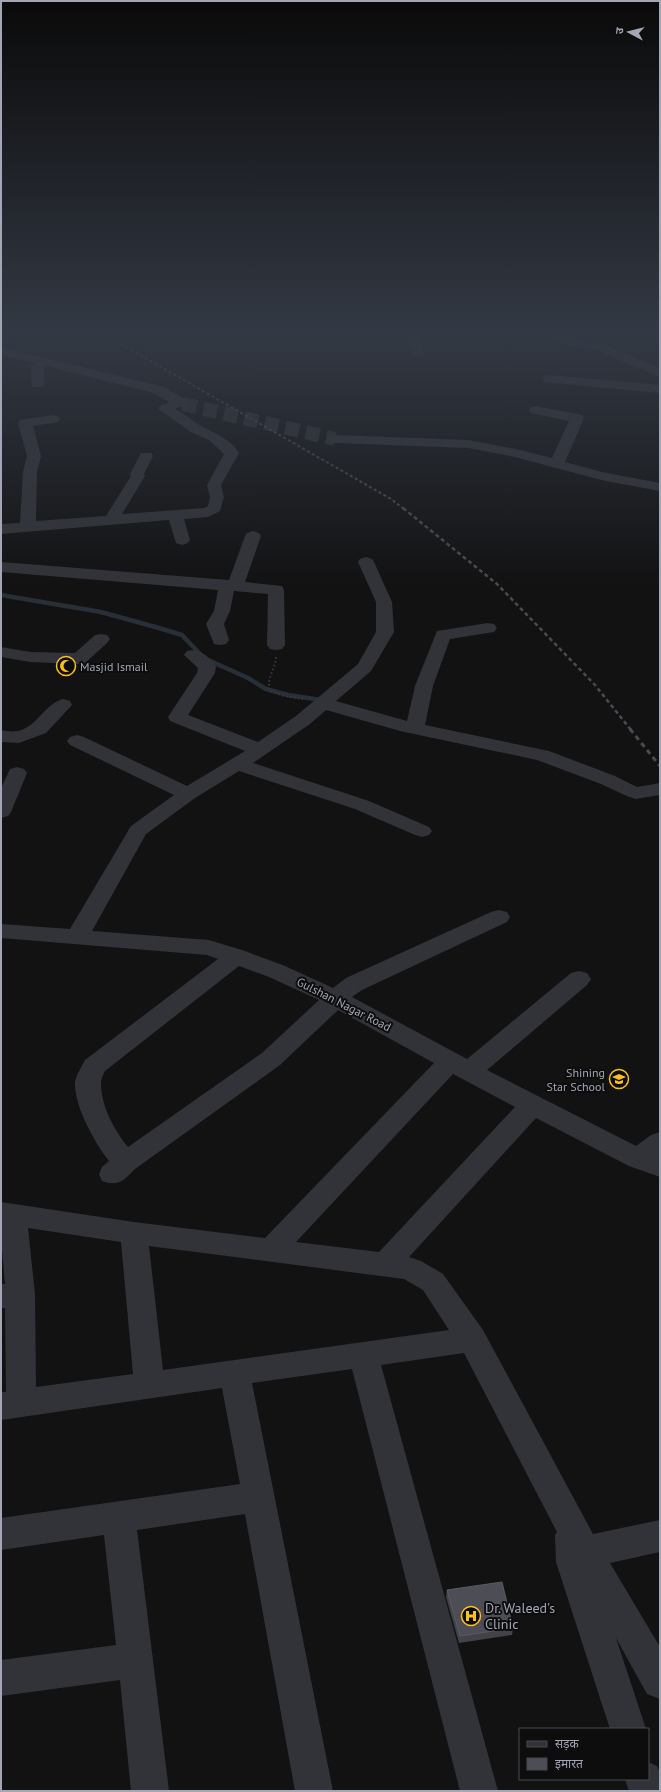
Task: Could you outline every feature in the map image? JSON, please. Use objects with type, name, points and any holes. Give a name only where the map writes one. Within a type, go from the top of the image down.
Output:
[{"type":"street","points":[[1,529],[112,518],[208,512],[215,508],[217,497],[214,485],[232,453],[214,438],[196,429],[179,417]]},
{"type":"street","points":[[557,464],[577,418],[570,417]]},
{"type":"street","points":[[28,526],[30,472],[34,456],[25,423],[58,423]]},
{"type":"street","points":[[335,439],[468,444],[516,453],[601,476],[660,487]]},
{"type":"street","points":[[112,518],[138,476],[137,474],[146,456]]},
{"type":"street","points":[[175,514],[182,540]]},
{"type":"street","points":[[220,640],[215,624],[222,612],[231,586],[253,536]]},
{"type":"street","points":[[78,936],[138,830],[188,794],[260,750],[303,720],[365,667],[385,632],[384,602],[366,562]]},
{"type":"street","points":[[1,567],[276,590],[276,645]]},
{"type":"street","points":[[414,727],[424,686],[443,635],[488,628]]},
{"type":"street","points":[[1,652],[30,657],[79,659],[101,639]]},
{"type":"street","points":[[193,655],[207,666],[206,673],[177,716],[260,750]]},
{"type":"street","points":[[323,703],[400,725],[542,755],[608,780],[632,792],[644,792],[660,789]]},
{"type":"street","points":[[1,736],[19,737],[39,728],[63,705]]},
{"type":"street","points":[[77,741],[188,794]]},
{"type":"street","points":[[237,764],[362,805],[422,831]]},
{"type":"street","points":[[1,812],[17,773]]},
{"type":"street","points":[[238,956],[94,1066],[88,1082],[92,1107],[119,1168],[271,1059],[336,998],[354,984],[499,917]]},
{"type":"street","name":"Gulshan Nagar Road","points":[[1,931],[78,936],[209,948],[238,956],[336,998],[460,1066],[649,1163]]},
{"type":"street","points":[[271,1250],[460,1066],[579,979]]},
{"type":"street","points":[[385,1264],[533,1104]]},
{"type":"street","points":[[649,1163],[660,1142]]},
{"type":"street","points":[[472,1339],[11,1405],[11,1295],[7,1214],[134,1233],[385,1264],[411,1269],[433,1282],[472,1339],[578,1539],[660,1681]]},
{"type":"street","points":[[134,1233],[149,1385]]},
{"type":"street","points":[[364,1355],[479,1791]]},
{"type":"street","points":[[235,1373],[314,1791]]},
{"type":"street","points":[[1,1534],[259,1497]]},
{"type":"street","points":[[119,1516],[150,1791]]},
{"type":"street","points":[[578,1539],[660,1536]]},
{"type":"street","points":[[578,1539],[573,1562],[628,1728]]},
{"type":"street","points":[[1,1678],[135,1660]]},
{"type":"street","points":[[644,1780],[648,1791]]},
{"type":"path","points":[[276,645],[277,664],[268,678],[268,686],[270,691],[284,696],[323,703]]},
{"type":"building","points":[[502,1582],[513,1628],[460,1636],[447,1590]]},
{"type":"waterway","points":[[1,595],[101,612],[159,628],[182,635],[201,655]]},
{"type":"waterway","points":[[208,660],[248,678],[266,689],[288,695],[321,700]]},
{"type":"tunnel","points":[[238,417],[335,439]]},
{"type":"railway","points":[[248,417],[391,499],[404,509]]},
{"type":"railway","points":[[403,508],[497,584],[595,685],[631,730]]},
{"type":"railway","points":[[630,729],[660,766]]},
{"type":"place","name":"Masjid Ismail","points":[[66,666]]},
{"type":"place","name":"Shining Star School","points":[[619,1079]]},
{"type":"place","name":"Dr. Waleed's Clinic","points":[[471,1616]]}]
